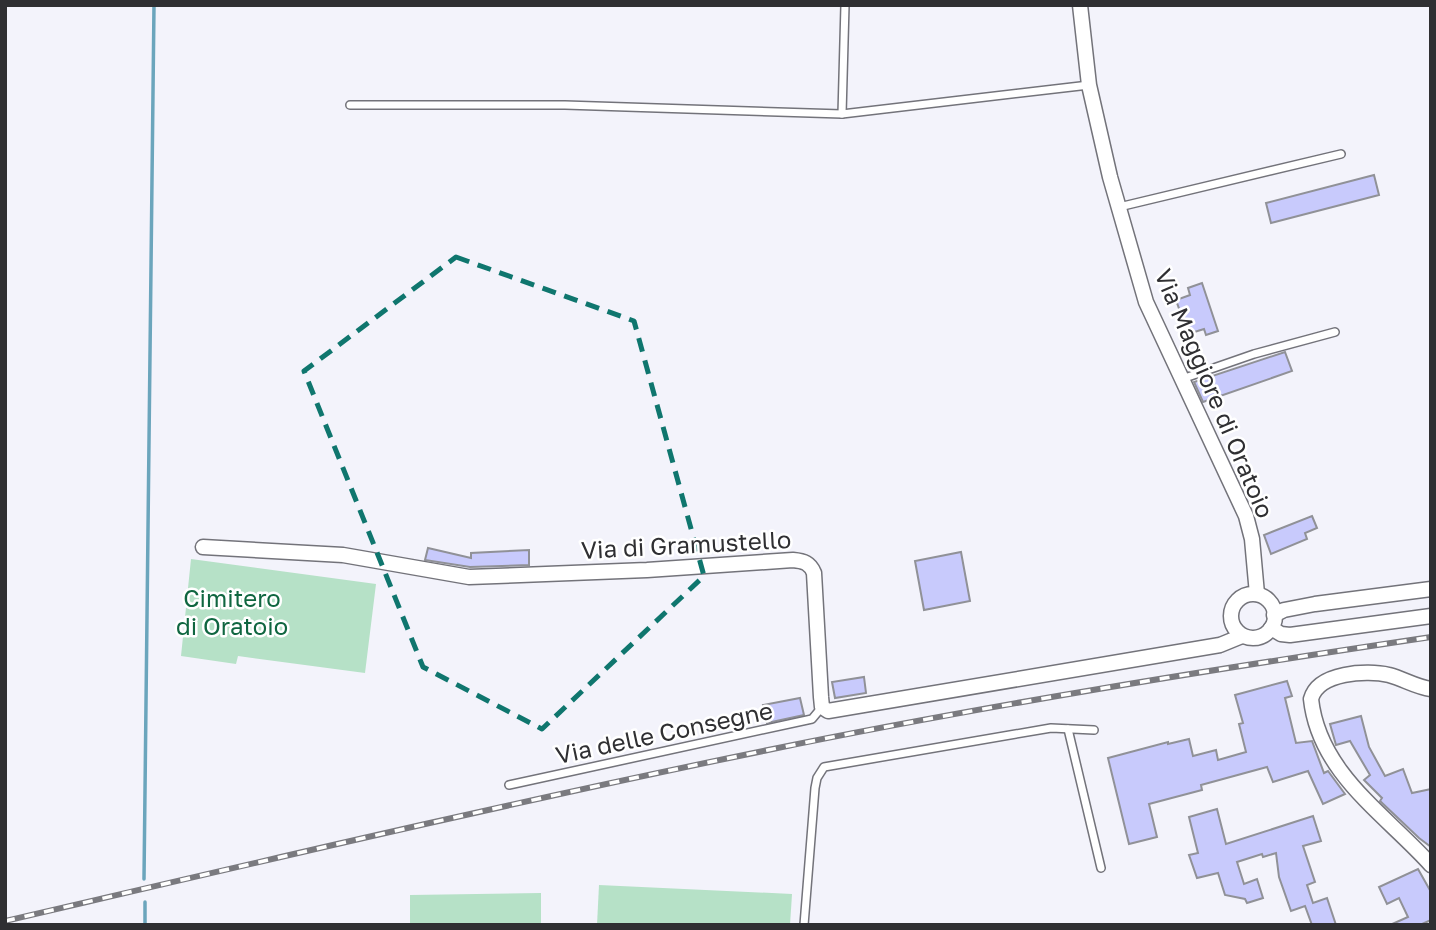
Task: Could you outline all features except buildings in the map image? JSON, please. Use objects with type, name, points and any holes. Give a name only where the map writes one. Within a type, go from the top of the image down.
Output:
[{"type":"street","name":"Via Maggiore di Oratoio","points":[[1080,5],[1089,85],[1119,208],[1146,302],[1250,528],[1257,594]]},
{"type":"street","name":"Via di Gramustello","points":[[203,547],[343,555],[469,577],[647,570],[793,559],[804,561],[814,573],[822,707]]},
{"type":"street","points":[[1431,589],[1284,610],[1273,621],[1262,636],[1242,636],[1233,627],[1231,620],[1233,606],[1243,597],[1257,594],[1268,600],[1273,621],[1281,634],[1431,616]]},
{"type":"street","points":[[822,707],[828,711],[925,696],[1034,675],[1220,645],[1242,636]]},
{"type":"street","points":[[1431,689],[1393,676],[1370,672],[1327,681],[1317,688],[1311,699],[1323,740],[1340,772],[1356,792],[1431,865]]},
{"type":"lane","points":[[842,114],[845,5]]},
{"type":"lane","points":[[350,105],[565,105],[842,114],[1089,85]]},
{"type":"lane","points":[[1119,208],[1341,154]]},
{"type":"lane","points":[[1182,379],[1254,354],[1335,332]]},
{"type":"lane","name":"Via delle Consegne","points":[[509,785],[813,719],[822,707]]},
{"type":"lane","points":[[804,925],[816,788],[820,771],[824,767],[1051,728],[1094,730]]},
{"type":"lane","points":[[1068,729],[1101,867]]},
{"type":"highlighted area","points":[[456,257],[634,321],[704,576],[542,729],[423,667],[304,371]]},
{"type":"green space","name":"Cimitero di Oratoio","points":[[191,559],[376,584],[365,673],[238,656],[236,664],[181,656]]},
{"type":"green space","points":[[599,885],[792,894],[790,925],[597,925]]},
{"type":"green space","points":[[541,893],[541,925],[410,925],[410,895]]},
{"type":"waterway","points":[[144,879],[154,5]]},
{"type":"waterway","points":[[145,902],[145,925]]},
{"type":"railway","points":[[5,921],[481,811],[768,750],[1099,689],[1431,637]]}]
